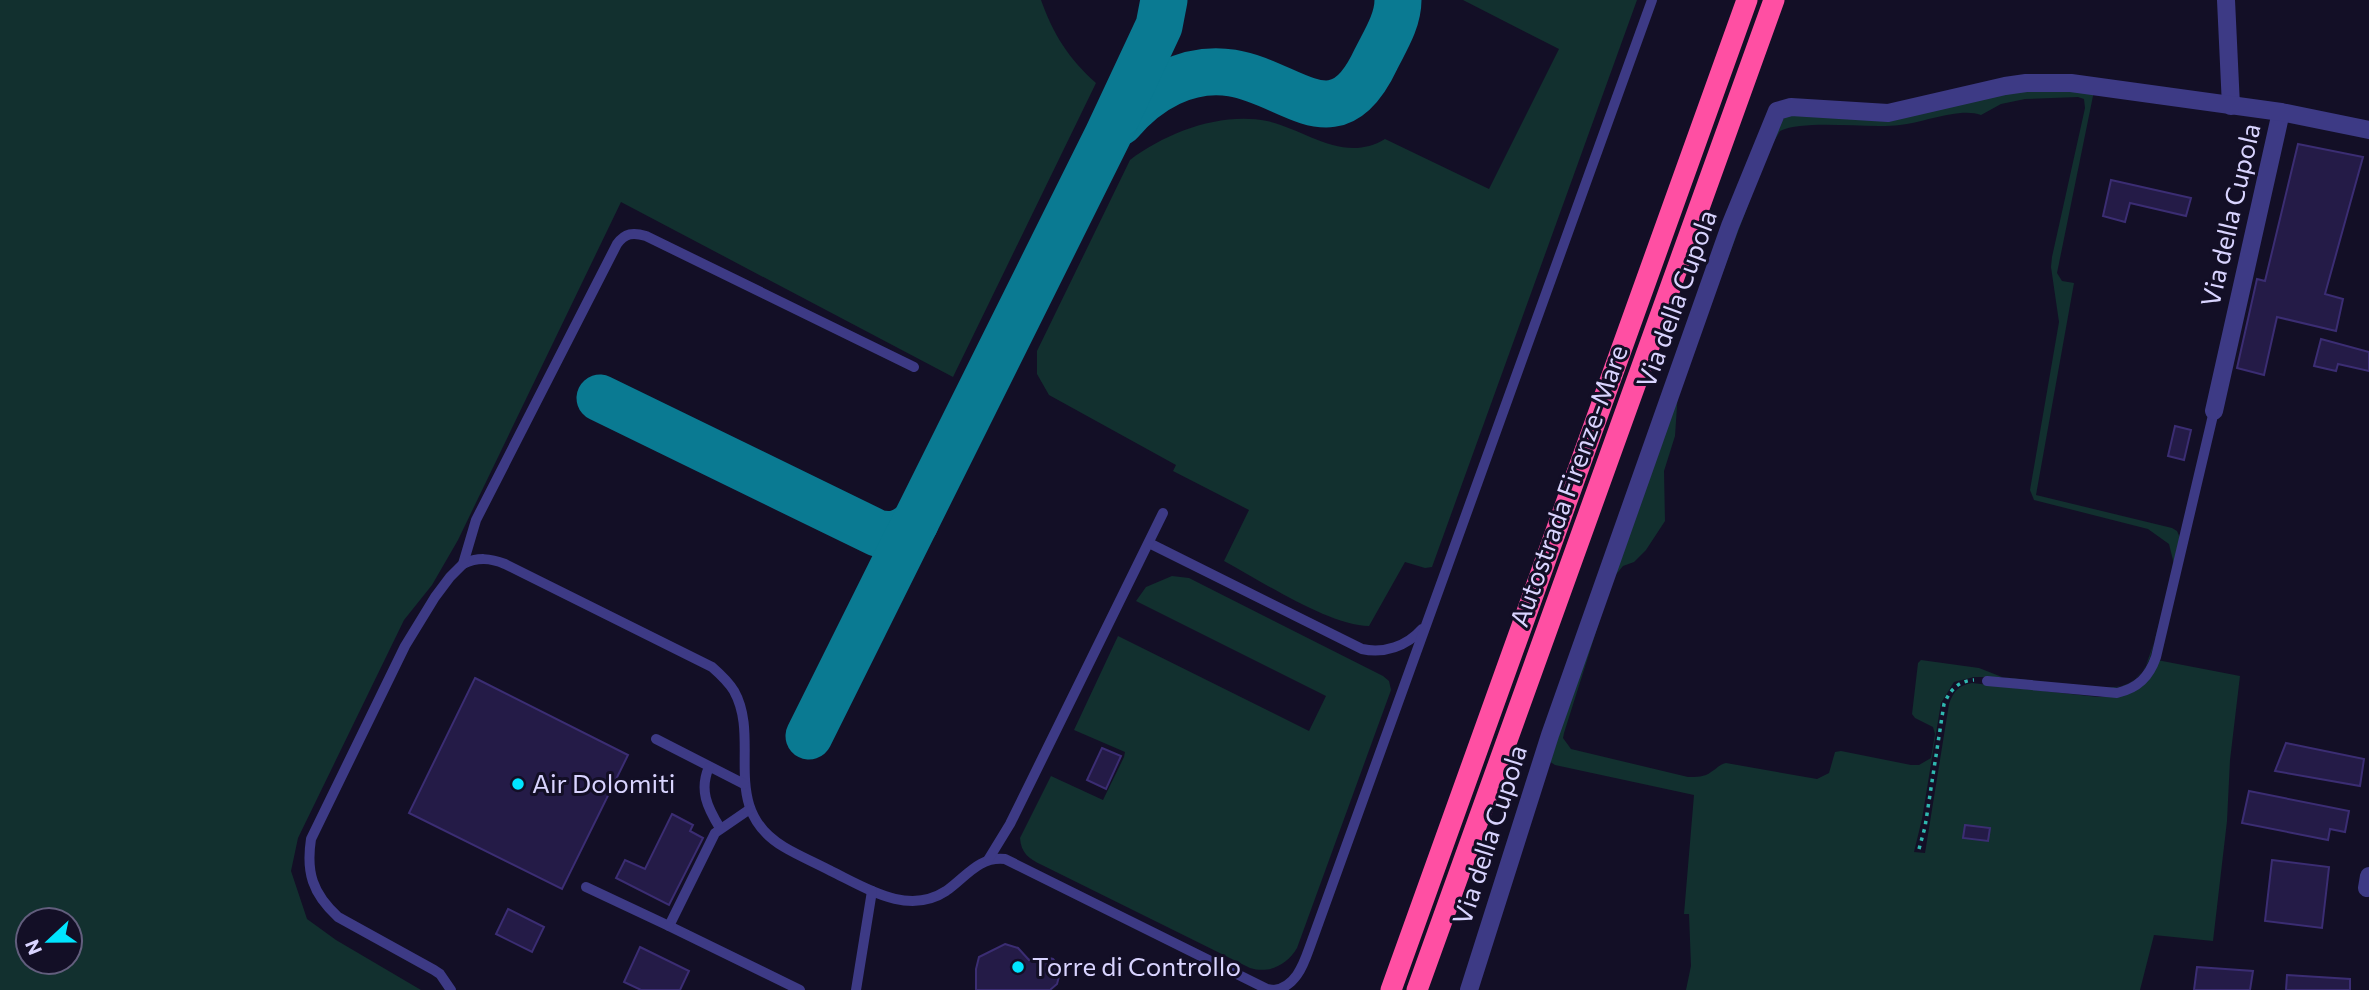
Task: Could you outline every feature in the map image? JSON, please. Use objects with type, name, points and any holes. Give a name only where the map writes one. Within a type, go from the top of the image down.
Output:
[{"type":"highway","name":"Autostrada Firenze-Mare","points":[[1391,990],[1746,0]]},
{"type":"highway","name":"Autostrada Firenze-Mare","points":[[1417,990],[1774,0]]},
{"type":"street","points":[[2226,0],[2231,106]]},
{"type":"street","name":"Via della Cupola","points":[[1469,990],[1546,747],[1730,226],[1777,111],[1791,107],[1888,113],[2026,83],[2071,83],[2281,112],[2369,130]]},
{"type":"street","name":"Via della Cupola","points":[[2214,411],[2281,112]]},
{"type":"lane","points":[[451,990],[434,970],[338,917],[318,893],[310,875],[308,860],[311,839],[325,808],[405,646],[450,577],[463,564],[480,558],[489,558],[505,564],[712,667],[726,680],[734,691],[738,704],[743,735],[744,784],[750,809],[773,840],[894,900],[930,898],[943,893],[989,860],[996,858],[1012,862],[1267,989],[1288,988],[1309,949],[1652,0]]},
{"type":"lane","points":[[463,564],[482,509],[622,237],[637,233],[646,236],[914,367]]},
{"type":"lane","points":[[1987,681],[2117,693],[2131,690],[2152,669],[2214,411]]},
{"type":"lane","points":[[989,860],[1016,812],[1163,513]]},
{"type":"lane","points":[[1149,543],[1362,649],[1378,651],[1400,646],[1415,637],[1427,623]]},
{"type":"lane","points":[[656,740],[744,784]]},
{"type":"lane","points":[[709,767],[703,790],[710,812],[720,828]]},
{"type":"lane","points":[[670,926],[710,841],[720,828],[750,809]]},
{"type":"lane","points":[[586,887],[800,990]]},
{"type":"lane","points":[[856,990],[872,891]]},
{"type":"path","points":[[1919,849],[1947,697],[1951,690],[1963,682],[1987,681]]},
{"type":"green space","points":[[0,0],[1041,0],[1063,45],[1096,83],[953,377],[621,202],[458,540],[432,585],[404,620],[298,838],[291,871],[307,919],[336,940],[421,990],[0,990]]},
{"type":"green space","points":[[1463,0],[1637,0],[1432,567],[1425,568],[1405,562],[1369,626],[1353,624],[1316,611],[1224,561],[1249,510],[1173,471],[1176,465],[1049,395],[1037,374],[1037,351],[1130,160],[1177,133],[1213,122],[1249,119],[1282,125],[1340,147],[1370,146],[1385,139],[1489,189],[1559,49]]},
{"type":"green space","points":[[2034,89],[2094,91],[2057,273],[2062,281],[2074,283],[2036,495],[2177,531],[2181,540],[2163,607],[2174,564],[2169,544],[2148,529],[2034,500],[2030,490],[2059,322],[2052,257],[2085,108],[2084,99],[2025,99],[2001,104],[1981,115],[1952,114],[1900,125],[1791,127],[1780,131],[1768,152],[1678,391],[1675,436],[1664,471],[1665,521],[1646,550],[1634,562],[1623,566],[1613,578],[1563,738],[1571,749],[1688,777],[1706,775],[1726,763],[1817,779],[1829,773],[1835,752],[1841,751],[1919,765],[1931,758],[1935,734],[1933,727],[1912,714],[1918,663],[1921,660],[1979,668],[2002,677],[1974,677],[1954,682],[1941,703],[1914,852],[1925,853],[1949,704],[1963,685],[1972,683],[2098,697],[2119,695],[2141,685],[2157,660],[2240,676],[2213,941],[2154,935],[2140,990],[1686,990],[1691,966],[1689,914],[1684,914],[1694,795],[1555,765],[1549,761],[1577,671],[1765,143],[1777,123],[1792,113],[1889,119]]},
{"type":"green space","points":[[1172,576],[1189,578],[1389,681],[1391,690],[1297,948],[1288,959],[1271,969],[1250,968],[1037,863],[1022,848],[1020,838],[1051,776],[1103,800],[1124,757],[1125,752],[1074,730],[1118,636],[1309,731],[1326,696],[1136,601],[1146,587]]},
{"type":"green space","points":[[2057,683],[2104,688],[2121,686],[2104,689]]},
{"type":"building","points":[[2298,144],[2363,157],[2325,294],[2343,299],[2336,331],[2277,317],[2264,375],[2237,368],[2257,279],[2265,281]]},
{"type":"building","points":[[2111,180],[2191,198],[2186,216],[2130,203],[2125,222],[2103,216]]},
{"type":"building","points":[[2321,339],[2369,352],[2369,371],[2338,364],[2336,371],[2314,366]]},
{"type":"building","points":[[2175,426],[2191,430],[2184,460],[2168,456]]},
{"type":"building","name":"Air Dolomiti","points":[[475,678],[628,755],[562,889],[409,813]]},
{"type":"building","points":[[2286,743],[2364,759],[2360,786],[2275,771]]},
{"type":"building","points":[[1102,748],[1121,756],[1106,789],[1087,780]]},
{"type":"building","points":[[2249,791],[2349,811],[2345,832],[2330,829],[2328,840],[2242,823]]},
{"type":"building","points":[[672,814],[693,825],[690,831],[703,838],[669,905],[616,878],[625,860],[645,869]]},
{"type":"building","points":[[1965,825],[1990,828],[1988,841],[1963,838]]},
{"type":"building","points":[[2272,860],[2329,867],[2322,928],[2265,921]]},
{"type":"building","points":[[508,909],[544,927],[532,952],[496,934]]},
{"type":"building","name":"Torre di Controllo","points":[[1005,944],[1018,948],[1029,960],[1041,956],[1053,959],[1061,969],[1057,984],[1050,990],[976,990],[979,957]]},
{"type":"building","points":[[640,947],[689,971],[680,990],[641,990],[624,982]]},
{"type":"building","points":[[2197,967],[2253,971],[2250,990],[2194,990]]},
{"type":"building","points":[[2287,975],[2350,979],[2350,990],[2286,990]]},
{"type":"taxiway","points":[[809,736],[1108,135],[1159,26],[1164,0]]},
{"type":"taxiway","points":[[1120,122],[1156,90],[1170,82],[1200,73],[1232,73],[1312,102],[1329,104],[1345,99],[1361,85],[1376,59],[1393,23],[1398,0]]},
{"type":"taxiway","points":[[600,398],[877,533],[898,533],[915,523]]},
{"type":"place","name":"Air Dolomiti","points":[[518,784]]},
{"type":"place","name":"Torre di Controllo","points":[[1018,967]]}]
